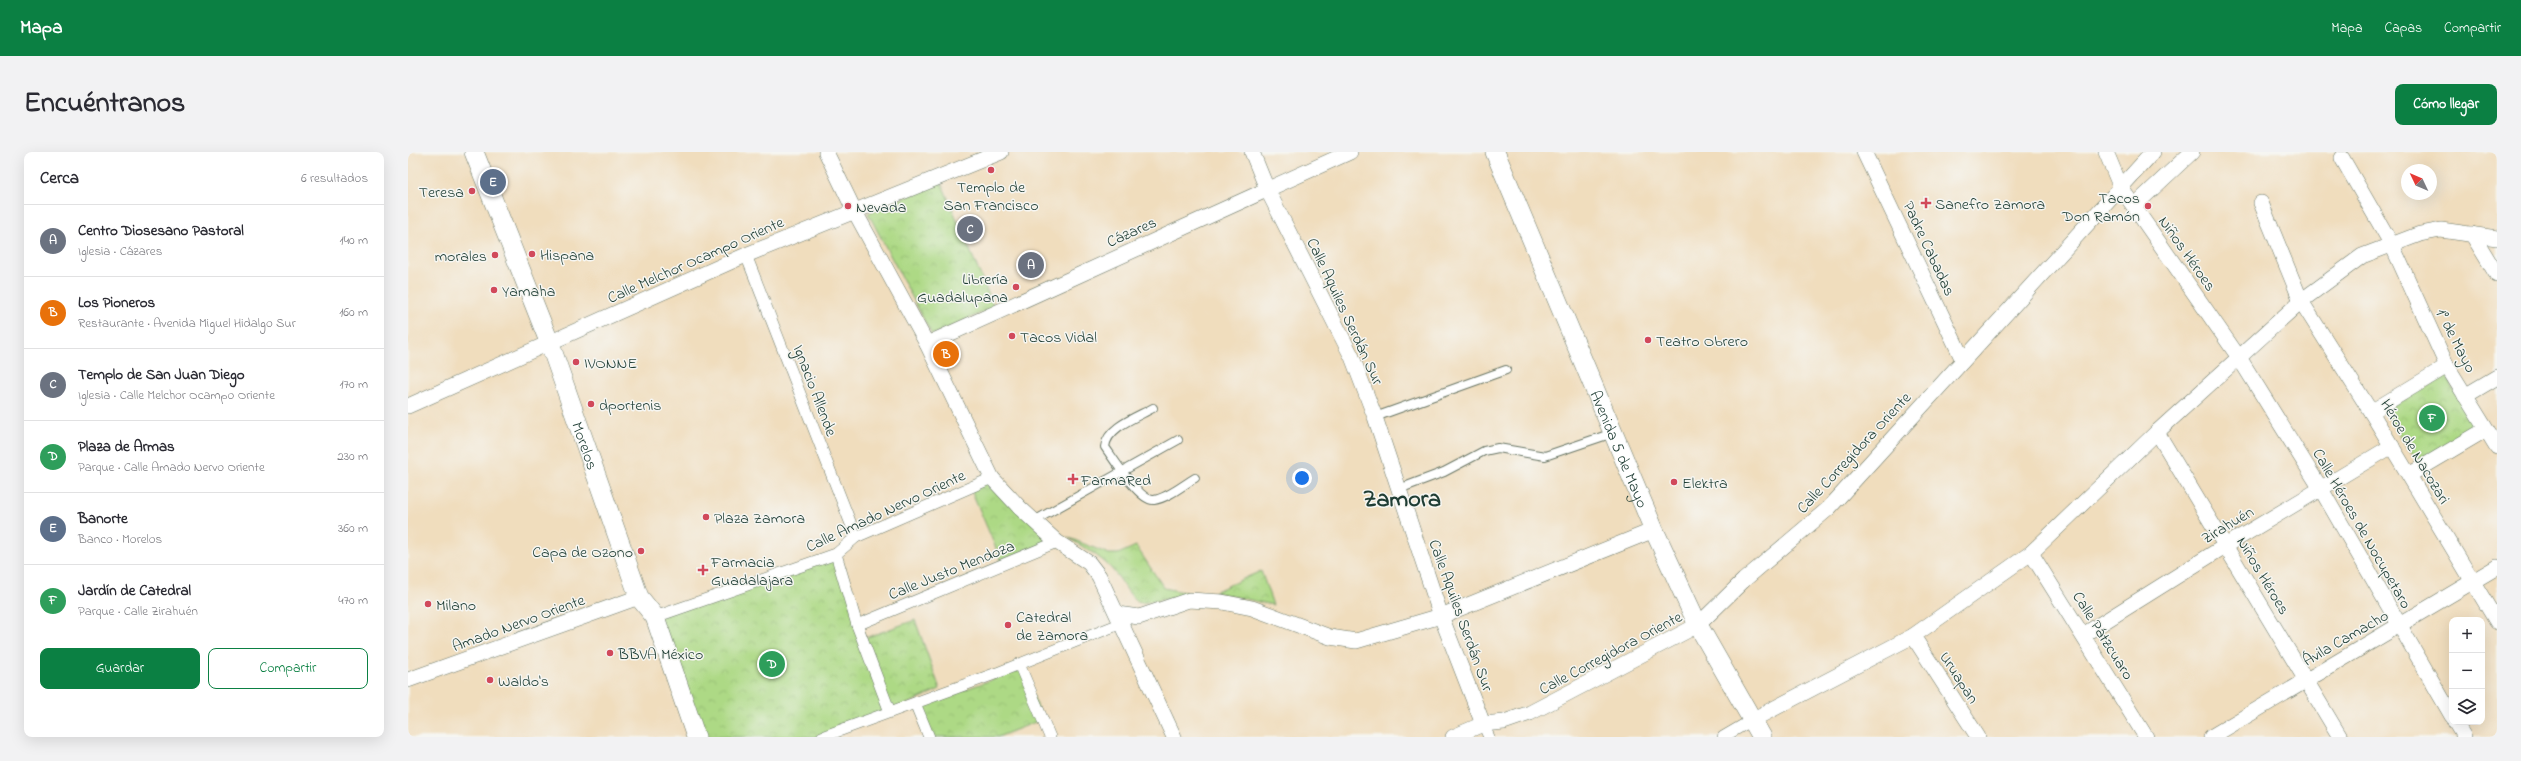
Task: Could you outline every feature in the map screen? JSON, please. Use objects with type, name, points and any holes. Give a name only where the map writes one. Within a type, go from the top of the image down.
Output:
[{"type":"street","name":"Morelos","points":[[474,152],[550,344],[639,597],[655,617],[696,737]]},
{"type":"street","points":[[826,152],[854,210],[927,344],[992,478],[1034,521],[1057,542],[1089,563],[1099,576],[1120,618],[1174,737]]},
{"type":"street","name":"Calle Melchor Ocampo Oriente","points":[[408,406],[550,344],[746,255],[854,210],[1001,152]]},
{"type":"street","name":"Calle Aquiles Serdán Sur","points":[[1252,152],[1267,189],[1352,357],[1375,417],[1441,616],[1486,730]]},
{"type":"street","name":"Cázares","points":[[927,344],[1350,152]]},
{"type":"street","name":"Avenida 5 de Mayo","points":[[1495,152],[1654,530],[1698,626],[1762,737]]},
{"type":"street","name":"Padre Cabadas","points":[[1864,152],[1963,360]]},
{"type":"street","name":"Niños Héroes","points":[[2106,152],[2121,188],[2240,359]]},
{"type":"street","name":"Calle Corregidora Oriente","points":[[1453,737],[1486,730],[1530,713],[1698,626],[1744,580],[1829,508],[2153,152]]},
{"type":"street","points":[[2134,206],[2192,152]]},
{"type":"street","name":"1° de Mayo","points":[[2342,158],[2392,245],[2447,366],[2485,430],[2497,447]]},
{"type":"street","name":"Héroe de Nacozari","points":[[2261,203],[2301,300],[2392,446],[2497,622]]},
{"type":"street","points":[[1723,737],[1752,720],[1913,636],[2031,553],[2157,432],[2240,359],[2301,300],[2362,256],[2420,234],[2441,230],[2497,238]]},
{"type":"street","points":[[2472,234],[2497,275]]},
{"type":"street","name":"Ignacio Allende","points":[[746,255],[856,538]]},
{"type":"street","name":"Calle Héroes de Nocupetaro","points":[[2240,359],[2321,489],[2449,711]]},
{"type":"street","points":[[2371,412],[2447,366]]},
{"type":"street","points":[[2465,396],[2497,376]]},
{"type":"street","points":[[2409,475],[2485,430]]},
{"type":"street","name":"Niños Héroes","points":[[2157,432],[2340,737]]},
{"type":"street","name":"Zirahuén","points":[[2083,635],[2225,546],[2392,446]]},
{"type":"street","name":"Calle Amado Nervo Oriente","points":[[655,617],[836,554],[856,538],[992,478]]},
{"type":"street","points":[[822,737],[1019,664],[1120,618],[1139,617],[1189,600],[1222,602],[1252,608],[1330,637],[1356,641],[1441,616],[1654,530]]},
{"type":"street","name":"Calle Justo Mendoza","points":[[857,625],[1057,542]]},
{"type":"street","name":"Calle Pátzcuaro","points":[[2031,553],[2146,737]]},
{"type":"street","points":[[836,554],[857,625],[890,712]]},
{"type":"street","name":"Ávila Camacho","points":[[2211,737],[2306,679],[2400,626],[2497,567]]},
{"type":"street","name":"Amado Nervo Oriente","points":[[408,680],[639,597]]},
{"type":"street","name":"Uruapan","points":[[1913,636],[1978,737]]},
{"type":"street","points":[[1019,664],[1050,737]]},
{"type":"street","points":[[915,703],[929,737]]},
{"type":"street","points":[[2457,725],[2464,737]]},
{"type":"lane","points":[[1375,417],[1506,370]]},
{"type":"lane","points":[[1153,408],[1113,431],[1106,438],[1105,447],[1122,471],[1146,498],[1153,500],[1164,497],[1195,478]]},
{"type":"lane","points":[[1399,489],[1444,472],[1484,451],[1498,448],[1545,456],[1613,433]]},
{"type":"lane","points":[[1034,521],[1178,440]]},
{"type":"green space","points":[[941,182],[994,307],[932,335],[868,213]]},
{"type":"green space","points":[[2446,376],[2478,428],[2419,464],[2384,411]]},
{"type":"green space","points":[[992,478],[1057,542],[1003,565],[970,487]]},
{"type":"green space","points":[[1067,537],[1109,554],[1118,554],[1136,546],[1164,588],[1198,595],[1139,603],[1105,562]]},
{"type":"green space","points":[[836,554],[865,638],[915,620],[940,689],[890,712],[818,737],[696,737],[655,617]]},
{"type":"green space","points":[[1261,571],[1273,605],[1214,592]]},
{"type":"green space","points":[[1021,669],[1043,719],[998,737],[929,737],[917,707]]},
{"type":"place","name":"Templo de San Francisco","points":[[991,170]]},
{"type":"place","name":"Banorte","points":[[493,182]]},
{"type":"place","name":"Teresa","points":[[472,191]]},
{"type":"place","name":"Sanefro Zamora","points":[[1926,203]]},
{"type":"place","name":"Nevada","points":[[848,206]]},
{"type":"place","name":"Tacos Don Ramón","points":[[2148,206]]},
{"type":"place","name":"Templo de San Juan Diego","points":[[970,229]]},
{"type":"place","name":"Hispana","points":[[532,254]]},
{"type":"place","name":"morales","points":[[495,255]]},
{"type":"place","name":"Centro Diosesano Pastoral","points":[[1031,265]]},
{"type":"place","name":"Librería Guadalupana","points":[[1016,287]]},
{"type":"place","name":"Yamaha","points":[[494,290]]},
{"type":"place","name":"Tacos Vidal","points":[[1012,336]]},
{"type":"place","name":"Teatro Obrero","points":[[1648,340]]},
{"type":"place","name":"Los Pioneros","points":[[946,354]]},
{"type":"place","name":"IVONNE","points":[[576,362]]},
{"type":"place","name":"dportenis","points":[[591,404]]},
{"type":"place","name":"Jardín de Catedral","points":[[2432,418]]},
{"type":"place","name":"FarmaRed","points":[[1073,479]]},
{"type":"place","name":"Elektra","points":[[1674,482]]},
{"type":"place","name":"Plaza Zamora","points":[[706,517]]},
{"type":"place","name":"Capa de Ozono","points":[[641,551]]},
{"type":"place","name":"Farmacia Guadalajara","points":[[703,570]]},
{"type":"place","name":"Milano","points":[[428,604]]},
{"type":"place","name":"Catedral de Zamora","points":[[1008,625]]},
{"type":"place","name":"BBVA México","points":[[610,653]]},
{"type":"place","name":"Plaza de Armas","points":[[772,664]]},
{"type":"place","name":"Waldo's","points":[[490,680]]},
{"type":"district","name":"Zamora","points":[[1402,498]]}]
